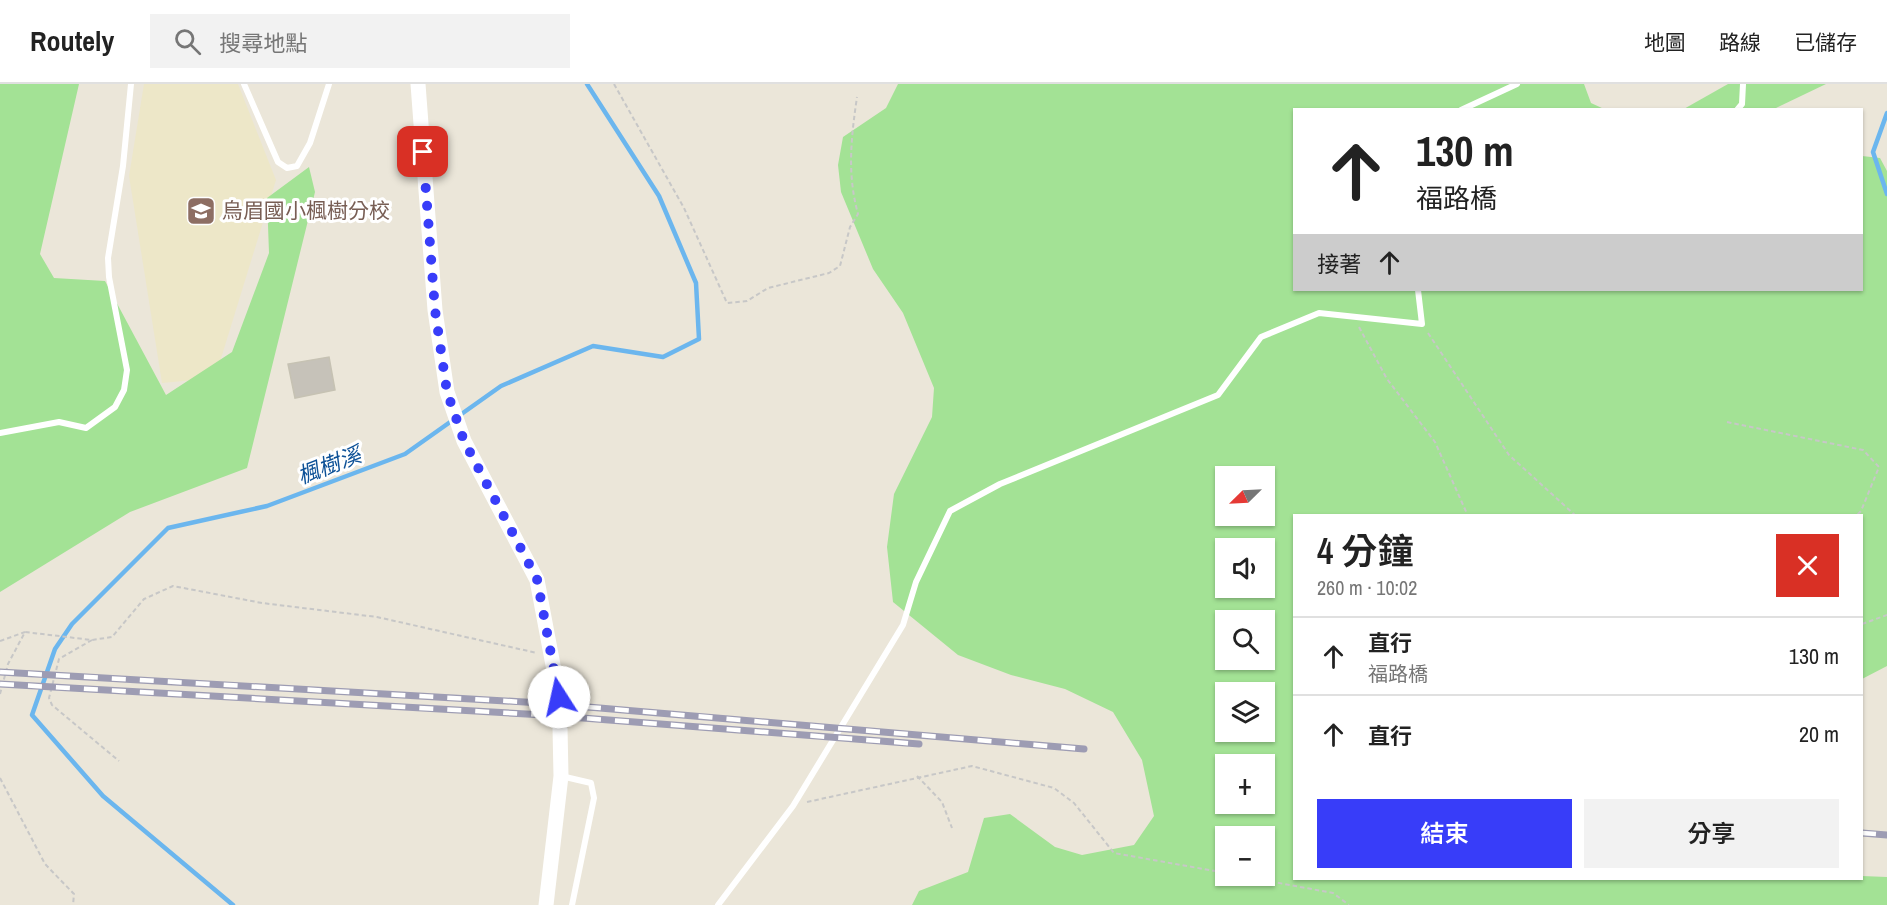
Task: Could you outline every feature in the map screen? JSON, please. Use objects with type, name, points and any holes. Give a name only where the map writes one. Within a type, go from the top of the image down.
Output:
[{"type":"street","points":[[418,84],[435,310],[447,392],[464,441],[537,579],[559,697]]},
{"type":"street","points":[[546,905],[561,776],[560,728]]},
{"type":"lane","points":[[0,434],[59,423],[86,428],[115,407],[124,390],[127,370],[109,277],[108,258],[123,166],[131,84]]},
{"type":"lane","points":[[244,84],[278,162],[287,168],[297,166],[310,143],[328,84]]},
{"type":"lane","points":[[1465,108],[1517,84]]},
{"type":"lane","points":[[1739,108],[1742,104],[1743,84]]},
{"type":"lane","points":[[718,905],[793,806],[903,625],[916,582],[950,511],[1000,484],[1218,394],[1261,337],[1319,313],[1422,324],[1418,291]]},
{"type":"lane","points":[[561,776],[591,783],[594,798],[572,905]]},
{"type":"path","points":[[614,84],[684,208],[727,303],[747,301],[768,288],[829,273],[840,266],[850,227],[858,214],[850,188],[849,150],[857,97]]},
{"type":"path","points":[[1354,316],[1387,379],[1435,442],[1467,514]]},
{"type":"path","points":[[1422,324],[1509,455],[1574,514]]},
{"type":"path","points":[[1727,422],[1863,450],[1879,467],[1858,514]]},
{"type":"path","points":[[0,641],[25,632],[92,640],[112,637],[144,600],[173,586],[262,603],[376,617],[551,656]]},
{"type":"path","points":[[1863,624],[1887,615]]},
{"type":"path","points":[[0,694],[8,663],[25,632]]},
{"type":"path","points":[[92,640],[59,659],[49,698],[52,705],[119,761]]},
{"type":"path","points":[[793,806],[917,776],[972,766],[1054,788],[1074,803],[1114,852],[1215,871]]},
{"type":"path","points":[[917,776],[942,802],[952,828]]},
{"type":"path","points":[[0,778],[45,864],[74,894],[73,905]]},
{"type":"path","points":[[1275,882],[1333,893],[1349,905]]},
{"type":"shaded area","name":"烏眉國小楓樹分校","points":[[144,84],[238,84],[276,180],[215,378],[162,383],[129,176]]},
{"type":"green space","points":[[0,84],[79,84],[40,254],[54,278],[105,281],[166,395],[232,352],[269,253],[267,198],[309,167],[315,192],[247,468],[130,512],[0,592]]},
{"type":"green space","points":[[898,84],[1584,84],[1591,103],[1602,108],[1293,108],[1293,291],[1863,291],[1863,156],[1880,158],[1887,171],[1887,666],[1863,678],[1863,514],[1293,514],[1293,880],[1863,880],[1863,876],[1887,877],[1887,905],[912,905],[919,891],[968,872],[984,818],[1010,814],[1055,847],[1082,855],[1134,845],[1154,816],[1142,760],[1113,712],[1065,689],[1011,675],[958,655],[893,602],[887,547],[894,494],[932,417],[934,388],[903,313],[873,269],[841,192],[838,165],[843,137],[886,108]]},
{"type":"green space","points":[[1728,84],[1826,84],[1776,108],[1686,108]]},
{"type":"building","points":[[329,357],[335,390],[295,398],[288,364]]},
{"type":"waterway","name":"楓樹溪","points":[[233,905],[103,796],[32,715],[55,649],[72,624],[168,528],[267,506],[405,454],[501,386],[593,346],[663,357],[699,339],[696,283],[659,196],[587,84]]},
{"type":"waterway","points":[[1887,113],[1873,152],[1887,194]]},
{"type":"tunnel","points":[[559,697],[560,728]]},
{"type":"railway","points":[[0,672],[541,703],[1084,749]]},
{"type":"railway","points":[[0,684],[544,715],[919,744]]},
{"type":"railway","points":[[1863,833],[1887,835]]},
{"type":"place","name":"烏眉國小楓樹分校","points":[[201,211]]},
{"type":"route","points":[[423,152],[435,310],[447,392],[464,441],[537,579],[559,697]]}]
